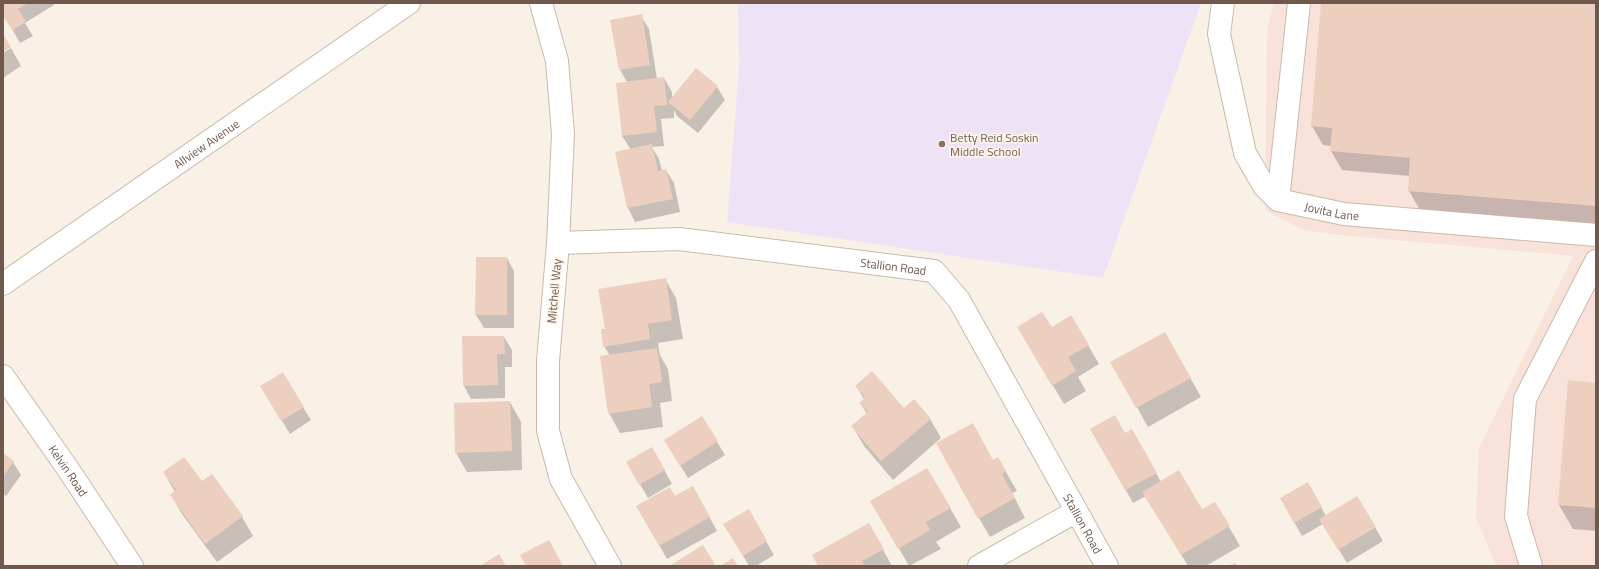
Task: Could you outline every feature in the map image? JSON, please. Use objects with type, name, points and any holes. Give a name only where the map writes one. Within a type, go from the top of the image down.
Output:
[{"type":"street","name":"Allview Avenue","points":[[3,284],[409,3]]},
{"type":"street","name":"Mitchell Way","points":[[542,3],[557,61],[563,134],[558,243],[548,361],[548,432],[561,479],[610,566]]},
{"type":"street","points":[[1223,3],[1219,34],[1245,153],[1264,186],[1278,200]]},
{"type":"street","points":[[1278,200],[1299,3]]},
{"type":"street","name":"Jovita Lane","points":[[1278,200],[1344,214],[1596,235]]},
{"type":"street","name":"Stallion Road","points":[[558,243],[679,239],[934,270],[959,300],[1075,512],[1107,566]]},
{"type":"street","points":[[1531,566],[1516,516],[1525,399],[1596,261]]},
{"type":"street","name":"Kelvin Road","points":[[3,376],[68,469],[132,566]]},
{"type":"street","points":[[979,566],[1075,512]]},
{"type":"shaded area","name":"Betty Reid Soskin Middle School","points":[[738,3],[1201,3],[1103,278],[727,222],[739,66]]},
{"type":"shaded area","points":[[1274,3],[1596,3],[1596,566],[1496,566],[1476,517],[1479,448],[1573,256],[1338,235],[1303,230],[1265,210],[1267,29]]},
{"type":"building","points":[[3,3],[28,3],[18,9],[26,22],[12,30],[3,16]]},
{"type":"building","points":[[1321,3],[1596,3],[1596,206],[1408,191],[1410,158],[1330,151],[1332,128],[1311,126]]},
{"type":"building","points":[[642,14],[650,65],[619,70],[610,20]]},
{"type":"building","points":[[3,34],[11,47],[3,52]]},
{"type":"building","points":[[696,68],[718,86],[690,120],[668,102]]},
{"type":"building","points":[[664,77],[667,105],[654,106],[657,132],[622,136],[616,83]]},
{"type":"building","points":[[652,144],[658,171],[666,169],[673,199],[627,208],[615,152]]},
{"type":"building","points":[[476,257],[507,257],[507,315],[475,315]]},
{"type":"building","points":[[666,278],[672,320],[648,324],[650,339],[603,347],[601,329],[605,329],[598,289]]},
{"type":"building","points":[[1042,312],[1052,327],[1071,315],[1089,345],[1068,357],[1076,371],[1052,386],[1017,327]]},
{"type":"building","points":[[1165,332],[1191,378],[1136,408],[1110,362]]},
{"type":"building","points":[[462,336],[504,336],[505,354],[497,354],[498,385],[463,386]]},
{"type":"building","points":[[657,348],[662,382],[649,384],[652,407],[608,414],[600,356]]},
{"type":"building","points":[[872,371],[904,408],[914,399],[931,419],[881,461],[851,426],[868,412],[859,403],[865,397],[855,386]]},
{"type":"building","points":[[283,372],[304,407],[281,421],[260,386]]},
{"type":"building","points":[[1568,380],[1596,383],[1596,508],[1558,505]]},
{"type":"building","points":[[510,401],[512,451],[455,453],[454,403]]},
{"type":"building","points":[[1115,415],[1125,433],[1132,429],[1157,473],[1125,490],[1090,429]]},
{"type":"building","points":[[702,416],[718,441],[680,466],[664,440]]},
{"type":"building","points":[[973,423],[993,460],[998,457],[1006,471],[1002,474],[1015,498],[978,519],[936,443]]},
{"type":"building","points":[[652,447],[665,470],[639,485],[626,462]]},
{"type":"building","points":[[3,453],[14,461],[3,477]]},
{"type":"building","points":[[184,457],[202,481],[212,474],[243,516],[205,544],[170,495],[176,490],[163,472]]},
{"type":"building","points":[[927,468],[951,508],[926,522],[930,530],[898,549],[870,501]]},
{"type":"building","points":[[1179,470],[1202,509],[1215,502],[1230,526],[1181,555],[1142,492]]},
{"type":"building","points":[[1308,482],[1322,507],[1294,523],[1280,498]]},
{"type":"building","points":[[693,486],[710,517],[659,546],[636,506],[670,487],[675,496]]},
{"type":"building","points":[[1357,496],[1376,527],[1338,550],[1319,519]]},
{"type":"building","points":[[749,509],[767,541],[743,556],[723,524]]},
{"type":"building","points":[[869,523],[884,549],[862,561],[865,566],[818,566],[812,555]]},
{"type":"building","points":[[549,540],[563,566],[526,566],[520,555]]},
{"type":"building","points":[[703,545],[716,566],[671,566],[671,565]]},
{"type":"building","points":[[499,554],[506,566],[480,566]]},
{"type":"building","points":[[733,558],[738,566],[720,566]]},
{"type":"building","points":[[1236,563],[1237,566],[1226,566]]},
{"type":"place","name":"Betty Reid Soskin Middle School","points":[[942,144]]}]
